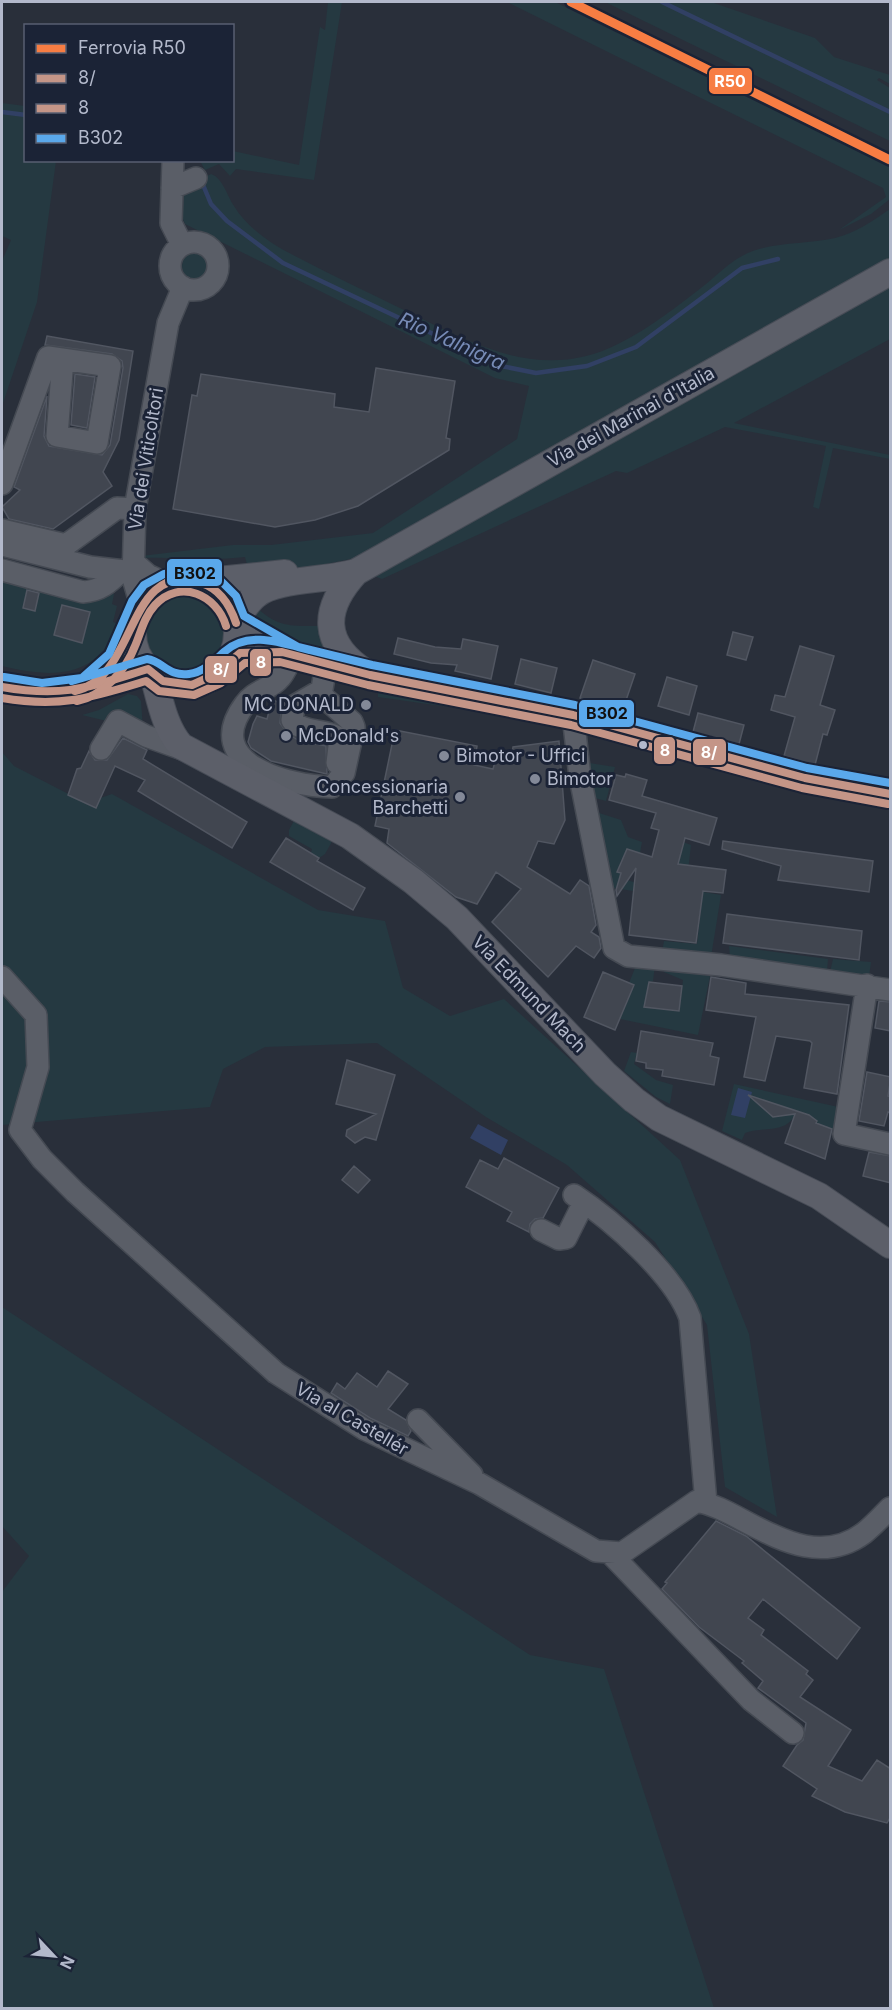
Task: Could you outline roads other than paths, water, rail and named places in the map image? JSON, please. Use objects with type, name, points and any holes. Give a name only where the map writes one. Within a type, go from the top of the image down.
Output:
[{"type":"main road","name":"Via dei Marinai d'Italia","points":[[236,622],[252,597],[264,588],[340,577],[364,567],[891,272]]},
{"type":"main road","name":"Via dei Marinai d'Italia","points":[[198,582],[364,567]]},
{"type":"main road","points":[[364,567],[336,598],[330,622],[339,649],[370,675]]},
{"type":"main road","points":[[87,688],[117,661],[137,616],[152,592],[167,584],[198,582],[215,590],[227,602],[236,622],[233,652],[226,664]]},
{"type":"main road","points":[[137,616],[134,646],[150,672],[180,744]]},
{"type":"main road","points":[[236,622],[287,654]]},
{"type":"main road","points":[[2,687],[42,694],[87,688],[150,672],[173,684],[192,685],[216,674],[240,653],[255,651],[287,654],[370,675],[573,715],[805,778],[891,794]]},
{"type":"main road","points":[[180,744],[172,718],[176,707],[192,685]]},
{"type":"main road","name":"Via Edmund Mach","points":[[180,744],[350,836],[413,881],[457,918],[605,1074],[634,1100],[659,1118],[819,1196],[891,1245]]},
{"type":"street","points":[[173,162],[171,223],[182,245]]},
{"type":"street","points":[[172,188],[196,178]]},
{"type":"street","points":[[193,241],[209,246],[215,252],[219,269],[211,284],[195,290],[183,287],[174,280],[170,266],[174,252],[182,245],[193,241]]},
{"type":"street","name":"Via dei Viticoltori","points":[[137,616],[129,568],[135,509],[168,323],[183,287]]},
{"type":"street","points":[[2,484],[48,357],[63,359]]},
{"type":"street","points":[[2,530],[66,545],[117,508],[135,509]]},
{"type":"street","points":[[2,545],[90,567],[129,568],[167,584]]},
{"type":"street","points":[[2,570],[83,592],[94,591],[108,585],[129,568]]},
{"type":"street","points":[[287,654],[280,678],[254,694],[245,703],[234,728],[235,750],[243,761],[275,776],[332,787],[344,773],[354,727],[352,722],[324,700],[320,692],[326,665]]},
{"type":"street","points":[[234,728],[245,752],[255,761],[265,766],[329,778],[334,773],[340,739],[334,734],[298,726],[292,720],[294,706],[320,692]]},
{"type":"street","points":[[573,715],[584,800],[614,948],[628,956],[721,965],[891,990]]},
{"type":"street","points":[[101,749],[118,721],[146,736],[180,744]]},
{"type":"street","name":"Via al Castellér","points":[[2,977],[36,1015],[38,1067],[20,1130],[42,1158],[119,1233],[276,1373],[364,1429],[480,1484],[596,1551],[609,1552]]},
{"type":"street","points":[[867,985],[844,1134],[891,1144]]},
{"type":"street","points":[[541,1230],[559,1239],[566,1238],[579,1198],[610,1222],[673,1284],[690,1318],[706,1474],[706,1503]]},
{"type":"street","points":[[418,1420],[480,1484]]},
{"type":"street","points":[[609,1552],[622,1553],[641,1542],[686,1507],[698,1501],[792,1545],[812,1548],[847,1542],[863,1534],[891,1508]]},
{"type":"street","points":[[609,1552],[751,1700],[793,1733]]},
{"type":"water","points":[[738,1088],[752,1092],[745,1118],[731,1115]]},
{"type":"water","points":[[478,1124],[508,1140],[501,1155],[470,1138]]},
{"type":"waterway","points":[[662,2],[890,112]]},
{"type":"waterway","name":"Rio Valnigra","points":[[2,112],[24,115]]},
{"type":"waterway","name":"Rio Valnigra","points":[[201,180],[211,204],[227,221],[283,263],[501,366],[536,373],[587,366],[636,347],[742,268],[778,259]]},
{"type":"rail line","name":"R50","points":[[571,2],[890,160]]},
{"type":"place","name":"MC DONALD","points":[[366,705]]},
{"type":"place","name":"McDonald's","points":[[286,736]]},
{"type":"place","name":"Bimotor - Uffici","points":[[444,756]]},
{"type":"place","name":"Bimotor","points":[[535,779]]},
{"type":"place","name":"Concessionaria Barchetti","points":[[460,797]]}]
